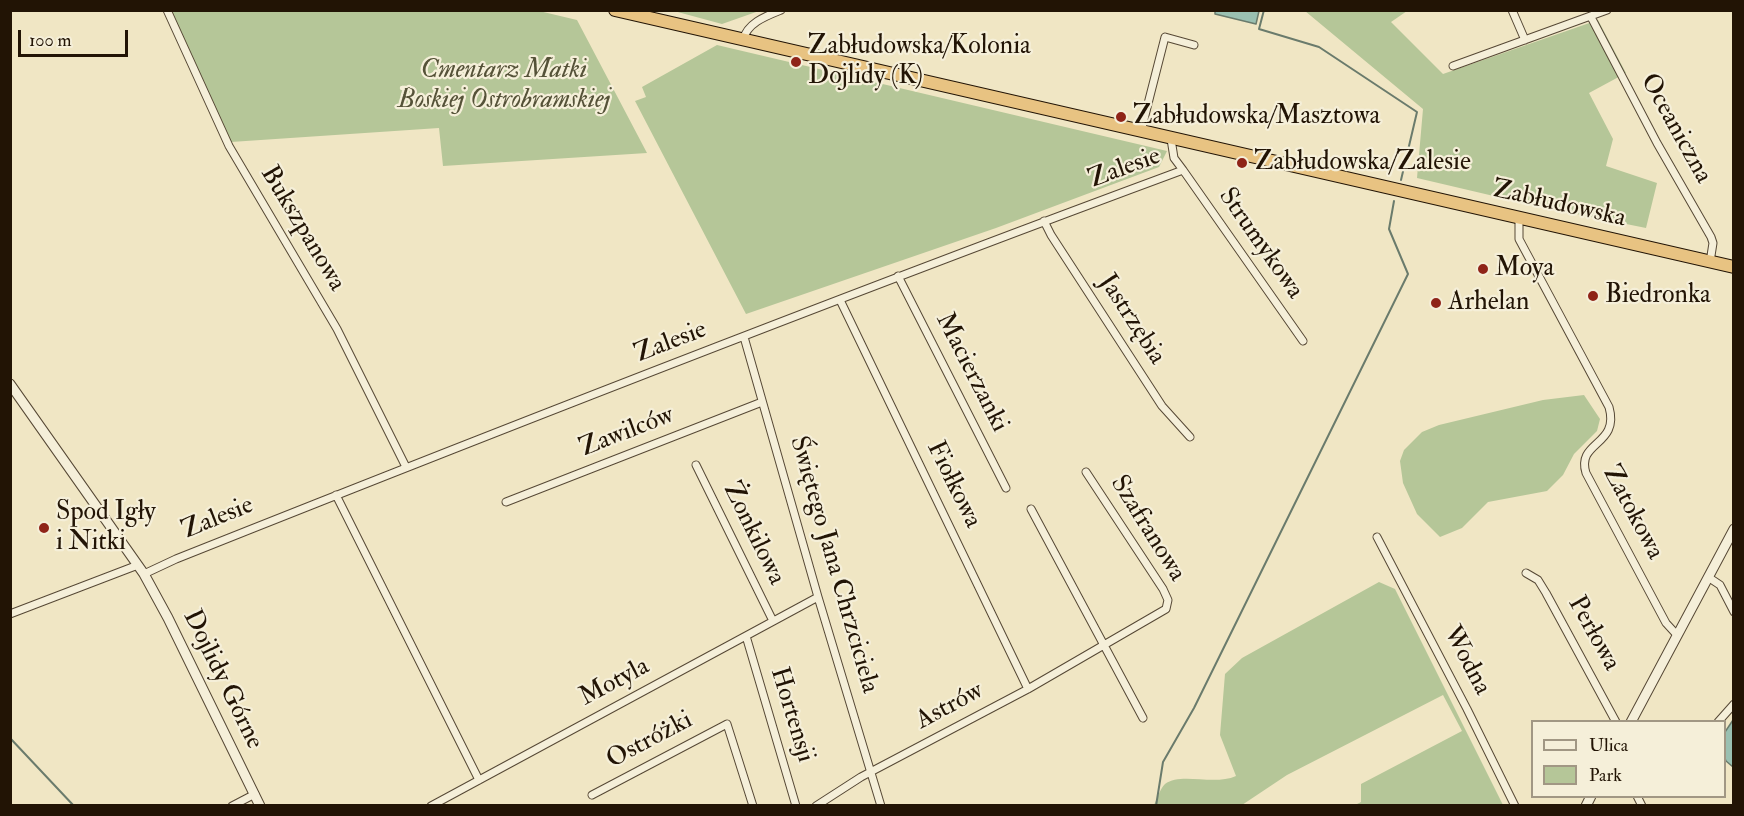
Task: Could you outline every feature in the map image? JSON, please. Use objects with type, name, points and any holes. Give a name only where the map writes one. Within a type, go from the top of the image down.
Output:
[{"type":"highway","name":"Zabłudowska","points":[[615,10],[1734,267]]},
{"type":"street","name":"Bukszpanowa","points":[[167,10],[229,146],[337,329],[406,467]]},
{"type":"street","points":[[743,40],[751,26],[781,10]]},
{"type":"street","points":[[1512,10],[1525,40]]},
{"type":"street","points":[[1453,66],[1606,10]]},
{"type":"street","name":"Oceaniczna","points":[[1591,17],[1657,143],[1711,237],[1713,243],[1710,262]]},
{"type":"street","points":[[1141,131],[1165,38],[1194,45]]},
{"type":"street","name":"Zalesie","points":[[144,574],[176,558],[406,467],[898,276],[1183,170],[1174,158],[1171,139]]},
{"type":"street","name":"Strumykowa","points":[[1183,170],[1303,341]]},
{"type":"street","name":"Zatokowa","points":[[1519,218],[1518,235],[1522,245],[1609,407],[1612,419],[1611,428],[1585,457],[1583,465],[1586,473],[1666,623],[1677,635]]},
{"type":"street","name":"Jastrzębia","points":[[1044,221],[1162,406],[1190,437]]},
{"type":"street","name":"Macierzanki","points":[[898,276],[1006,488]]},
{"type":"street","name":"Fiołkowa","points":[[840,300],[1028,689]]},
{"type":"street","name":"Świętego Jana Chrzciciela","points":[[744,337],[881,806]]},
{"type":"street","name":"Dojlidy Górne","points":[[10,384],[144,574],[260,806]]},
{"type":"street","name":"Zawilców","points":[[506,502],[762,402]]},
{"type":"street","name":"Żonkilowa","points":[[696,465],[773,621]]},
{"type":"street","name":"Szafranowa","points":[[1086,472],[1163,589],[1168,600],[1166,609]]},
{"type":"street","points":[[336,495],[478,780]]},
{"type":"street","points":[[1031,508],[1143,718]]},
{"type":"street","points":[[1632,720],[1734,529]]},
{"type":"street","name":"Wodna","points":[[1377,537],[1472,718],[1515,806]]},
{"type":"street","points":[[10,614],[138,565]]},
{"type":"street","name":"Perłowa","points":[[1526,573],[1538,580],[1546,593],[1615,720]]},
{"type":"street","points":[[1708,577],[1720,585],[1734,612]]},
{"type":"street","name":"Motyla","points":[[431,806],[819,597]]},
{"type":"street","name":"Astrów","points":[[816,806],[871,772],[1028,689],[1166,609]]},
{"type":"street","name":"Hortensji","points":[[746,636],[796,806]]},
{"type":"street","points":[[1720,720],[1734,704]]},
{"type":"street","name":"Ostróżki","points":[[592,795],[727,724],[753,806]]},
{"type":"street","points":[[232,806],[255,794]]},
{"type":"green space","name":"Cmentarz Matki Boskiej Ostrobramskiej","points":[[535,10],[577,20],[647,153],[443,166],[439,128],[231,142],[170,11]]},
{"type":"green space","points":[[674,11],[759,11],[722,24]]},
{"type":"green space","points":[[1305,11],[1407,11],[1391,22],[1443,74],[1598,20],[1626,73],[1589,93],[1613,139],[1606,166],[1657,183],[1646,228],[1532,205],[1417,178],[1423,109]]},
{"type":"green space","points":[[717,45],[1167,151],[1159,167],[996,228],[746,314],[635,101],[646,97],[642,87]]},
{"type":"green space","points":[[1584,395],[1600,419],[1597,431],[1574,454],[1563,475],[1547,491],[1488,502],[1462,528],[1440,537],[1417,514],[1403,483],[1400,461],[1404,450],[1422,432],[1439,425],[1543,400]]},
{"type":"green space","points":[[1379,582],[1395,589],[1503,805],[1355,805],[1361,802],[1361,784],[1462,731],[1443,695],[1287,775],[1242,805],[1154,805],[1163,786],[1172,781],[1180,779],[1218,780],[1236,776],[1220,735],[1225,674],[1242,658]]},
{"type":"shaded area","points":[[1215,10],[1259,11],[1256,24],[1215,14]]},
{"type":"shaded area","points":[[1733,720],[1733,767],[1726,761],[1726,730]]},
{"type":"waterway","points":[[1264,10],[1259,29],[1319,47],[1417,112],[1401,180]]},
{"type":"waterway","points":[[1156,806],[1163,762],[1194,708],[1408,274],[1389,229],[1394,201]]},
{"type":"waterway","points":[[10,738],[74,806]]},
{"type":"place","name":"Zabłudowska/Kolonia Dojlidy (K)","points":[[796,62]]},
{"type":"place","name":"Zabłudowska/Masztowa","points":[[1121,117]]},
{"type":"place","name":"Zabłudowska/Zalesie","points":[[1242,163]]},
{"type":"place","name":"Moya","points":[[1483,269]]},
{"type":"place","name":"Biedronka","points":[[1593,296]]},
{"type":"place","name":"Arhelan","points":[[1436,303]]},
{"type":"place","name":"Spod Igły i Nitki","points":[[44,528]]}]
